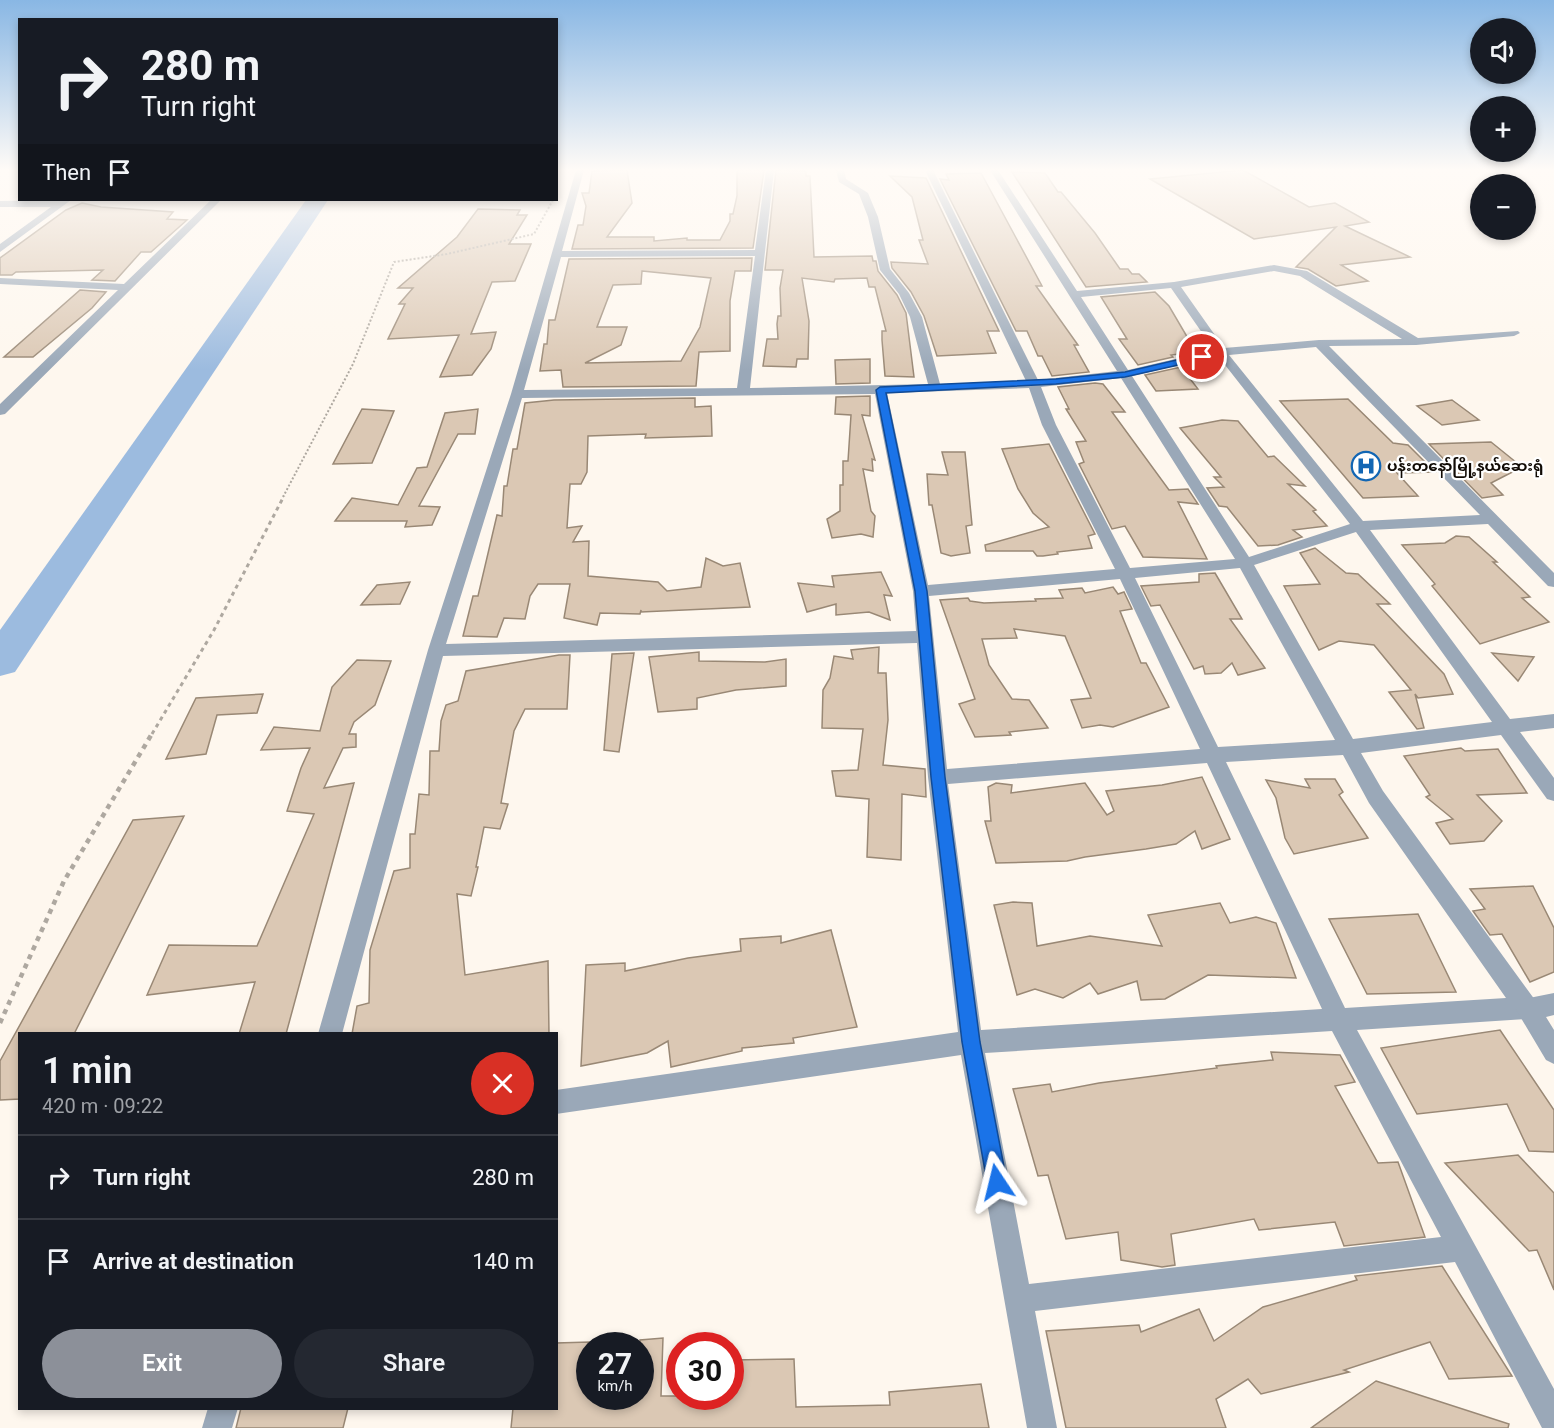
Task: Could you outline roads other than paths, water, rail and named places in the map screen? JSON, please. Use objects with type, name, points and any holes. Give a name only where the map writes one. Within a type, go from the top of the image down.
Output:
[{"type":"street","points":[[0,249],[17,237]]},
{"type":"street","points":[[0,411],[178,237]]},
{"type":"street","points":[[331,1032],[436,650],[517,394],[562,237]]},
{"type":"street","points":[[743,391],[762,237]]},
{"type":"street","points":[[877,237],[885,270],[904,292],[916,316],[923,350],[935,388]]},
{"type":"street","points":[[962,237],[1034,384],[1049,425],[1123,574],[1146,615],[1338,1020],[1554,1419]]},
{"type":"street","points":[[1036,237],[1245,563],[1376,797],[1527,1008],[1554,1052]]},
{"type":"street","points":[[557,254],[760,253]]},
{"type":"street","points":[[1072,295],[1174,285],[1265,269],[1290,270],[1303,273],[1416,342]]},
{"type":"street","points":[[0,281],[125,287]]},
{"type":"street","points":[[1174,285],[1221,352],[1359,526],[1504,727],[1554,792]]},
{"type":"street","points":[[517,394],[880,390],[1034,384],[1125,374],[1221,352],[1319,343],[1416,342],[1514,333]]},
{"type":"street","points":[[1319,343],[1554,582]]},
{"type":"street","points":[[880,390],[921,591],[938,777],[971,1042],[1042,1428]]},
{"type":"street","points":[[921,591],[1245,563],[1359,526],[1492,519]]},
{"type":"street","points":[[436,650],[925,637]]},
{"type":"street","points":[[938,777],[1213,755],[1348,747],[1554,722]]},
{"type":"street","points":[[558,1102],[971,1042],[1527,1008],[1554,1004]]},
{"type":"street","points":[[1018,1299],[1462,1248]]},
{"type":"street","points":[[217,1428],[222,1410]]},
{"type":"waterway","points":[[0,661],[292,237]]},
{"type":"place","name":"ပန်းတနော်မြို့နယ်ဆေးရုံ","points":[[1366,466]]}]
